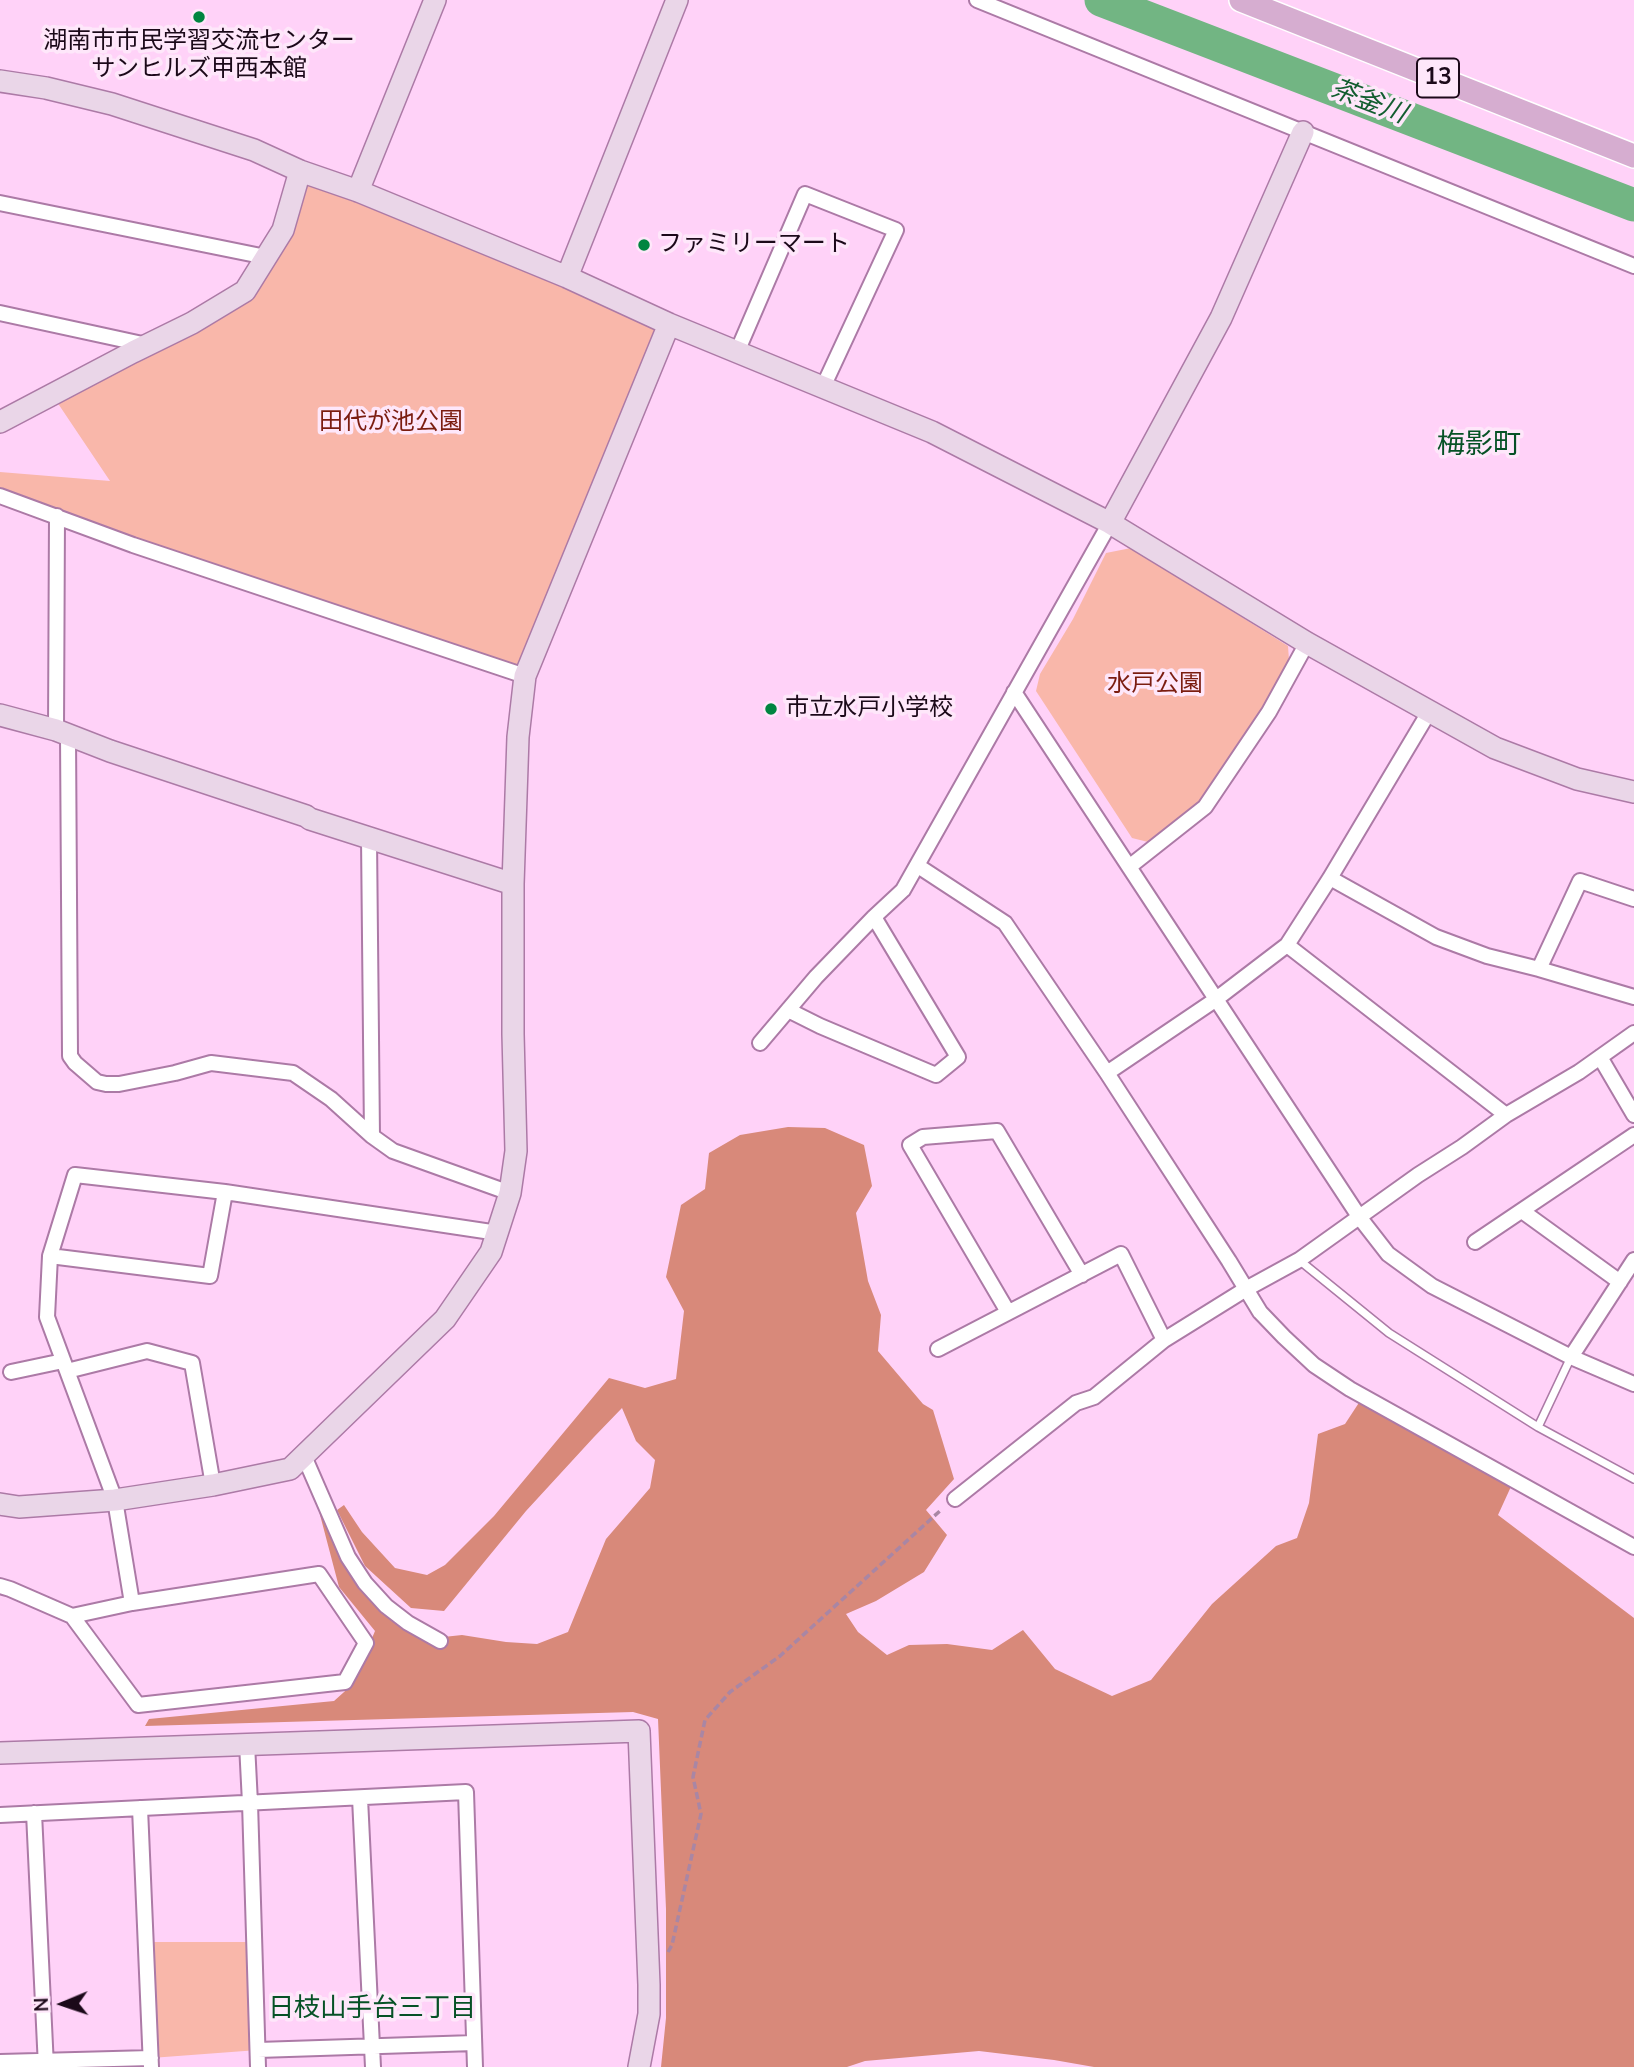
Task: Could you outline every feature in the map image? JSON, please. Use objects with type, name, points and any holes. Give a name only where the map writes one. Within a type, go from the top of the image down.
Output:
[{"type":"main road","name":"13","points":[[1241,0],[1634,156]]},
{"type":"street","points":[[358,191],[435,0]]},
{"type":"street","points":[[567,278],[677,0]]},
{"type":"street","points":[[977,0],[1634,267]]},
{"type":"street","points":[[0,81],[46,88],[111,104],[254,150],[300,172],[358,191],[567,278],[669,324],[932,432],[1110,523],[1307,643],[1494,748],[1577,779],[1634,792]]},
{"type":"street","points":[[760,1043],[816,977],[903,890],[918,866],[1221,318],[1303,132]]},
{"type":"street","points":[[6,415],[192,323],[245,291],[283,230],[300,172]]},
{"type":"street","points":[[737,352],[805,194],[896,230],[823,387]]},
{"type":"street","points":[[0,203],[266,257]]},
{"type":"street","points":[[0,313],[147,345]]},
{"type":"street","points":[[0,1504],[19,1507],[115,1500],[213,1485],[290,1469],[445,1319],[491,1252],[510,1193],[516,1151],[513,884],[518,737],[525,676],[669,324]]},
{"type":"street","points":[[0,496],[258,588],[525,676]]},
{"type":"street","points":[[57,516],[71,1056],[75,1063],[97,1082],[106,1084],[175,1073],[211,1063],[293,1073],[331,1099],[393,1151],[510,1193]]},
{"type":"street","points":[[1129,867],[1205,807],[1269,712],[1307,643]]},
{"type":"street","points":[[1014,692],[1360,1218],[1388,1254],[1432,1286],[1571,1357],[1634,1384]]},
{"type":"street","points":[[1107,1073],[1215,1000],[1287,945],[1429,712]]},
{"type":"street","points":[[0,715],[62,733],[310,819],[513,884]]},
{"type":"street","points":[[369,838],[372,1136]]},
{"type":"street","points":[[918,866],[1005,923],[1107,1073],[1260,1312],[1284,1337],[1314,1365],[1350,1389],[1634,1547]]},
{"type":"street","points":[[1330,878],[1436,937],[1487,956],[1634,997]]},
{"type":"street","points":[[1539,969],[1580,881],[1634,899]]},
{"type":"street","points":[[788,1010],[936,1075],[958,1058],[874,917]]},
{"type":"street","points":[[1287,945],[1506,1115]]},
{"type":"street","points":[[955,1499],[1076,1403],[1094,1397],[1164,1340],[1299,1260],[1506,1115],[1634,1034]]},
{"type":"street","points":[[1600,1057],[1634,1115]]},
{"type":"street","points":[[1008,1312],[910,1145],[923,1137],[997,1131],[1082,1275]]},
{"type":"street","points":[[1475,1242],[1634,1135]]},
{"type":"street","points":[[132,1603],[115,1500],[47,1317],[50,1256],[75,1175],[225,1192],[498,1233]]},
{"type":"street","points":[[50,1256],[210,1276],[225,1192]]},
{"type":"street","points":[[1522,1211],[1620,1282]]},
{"type":"street","points":[[938,1349],[1121,1254],[1164,1340]]},
{"type":"street","points":[[1571,1357],[1634,1260]]},
{"type":"street","points":[[11,1372],[64,1366],[147,1350],[192,1363],[213,1485]]},
{"type":"street","points":[[304,1456],[348,1557],[365,1583],[386,1606],[408,1623],[440,1641]]},
{"type":"street","points":[[0,1586],[72,1616],[138,1705],[345,1682],[366,1643],[319,1574],[132,1603],[72,1616]]},
{"type":"street","points":[[0,1753],[639,1731],[649,1985],[649,2014],[639,2067]]},
{"type":"street","points":[[247,1744],[258,2067]]},
{"type":"street","points":[[0,1815],[466,1792],[475,2067]]},
{"type":"street","points":[[360,1798],[373,2067]]},
{"type":"street","points":[[0,2062],[151,2062],[140,1808]]},
{"type":"street","points":[[34,1813],[46,2064]]},
{"type":"street","points":[[258,2050],[474,2043]]},
{"type":"lane","points":[[1299,1260],[1390,1333],[1538,1427],[1634,1479]]},
{"type":"lane","points":[[1538,1427],[1571,1357]]},
{"type":"path","points":[[666,1955],[672,1945],[701,1814],[693,1777],[705,1720],[730,1692],[780,1656],[955,1499]]},
{"type":"green space","name":"田代が池公園","points":[[304,179],[661,327],[522,670],[129,537],[0,489],[0,472],[110,481],[57,402],[246,297]]},
{"type":"green space","name":"水戸公園","points":[[1131,548],[1288,646],[1289,660],[1262,708],[1200,801],[1148,842],[1132,838],[1036,691],[1040,674],[1073,619],[1106,553]]},
{"type":"green space","points":[[146,1942],[254,1942],[258,2050],[151,2058]]},
{"type":"shaded area","points":[[788,1127],[825,1128],[864,1145],[872,1186],[856,1213],[868,1281],[881,1315],[878,1351],[923,1404],[933,1410],[954,1479],[926,1510],[947,1535],[924,1572],[876,1601],[846,1614],[858,1632],[887,1655],[909,1645],[947,1644],[992,1650],[1023,1630],[1055,1669],[1112,1696],[1151,1680],[1212,1604],[1276,1546],[1297,1538],[1309,1503],[1318,1434],[1345,1424],[1366,1392],[1514,1480],[1498,1515],[1634,1618],[1634,2067],[1094,2067],[979,2051],[865,2061],[847,2067],[661,2067],[666,2018],[666,1909],[658,1719],[633,1712],[145,1726],[149,1719],[334,1701],[353,1684],[375,1631],[339,1587],[319,1511],[349,1574],[387,1617],[425,1639],[462,1635],[537,1644],[568,1632],[606,1539],[650,1488],[655,1460],[636,1441],[622,1408],[526,1511],[444,1611],[411,1608],[365,1566],[337,1510],[344,1505],[362,1532],[395,1568],[427,1575],[445,1565],[494,1516],[609,1378],[645,1388],[676,1379],[684,1311],[666,1277],[681,1205],[705,1189],[709,1153],[740,1135]]},
{"type":"waterway","name":"茶釜川","points":[[1101,0],[1634,205]]},
{"type":"place","name":"湖南市市民学習交流センター サンヒルズ甲西本館","points":[[199,17]]},
{"type":"place","name":"ファミリーマート","points":[[644,245]]},
{"type":"place","name":"市立水戸小学校","points":[[771,709]]},
{"type":"district","name":"梅影町","points":[[1479,446]]},
{"type":"district","name":"日枝山手台三丁目","points":[[372,2010]]}]
